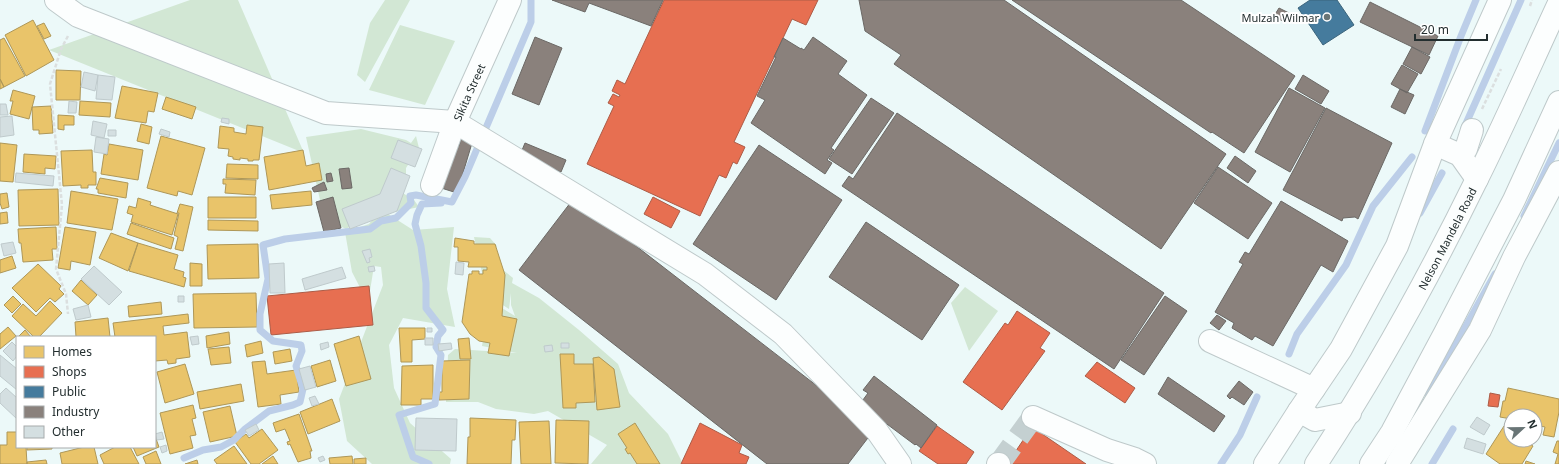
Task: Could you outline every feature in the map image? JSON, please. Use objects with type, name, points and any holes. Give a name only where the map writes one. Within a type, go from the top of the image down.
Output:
[{"type":"main road","points":[[56,0],[78,16],[326,112],[455,122],[705,274],[783,334],[877,431],[900,464]]},
{"type":"main road","name":"Sikita Street","points":[[432,186],[455,122],[510,0]]},
{"type":"main road","points":[[1265,464],[1341,349],[1396,246],[1435,144],[1500,0]]},
{"type":"main road","name":"Nelson Mandela Road","points":[[1316,464],[1350,413],[1406,316],[1477,179],[1559,3]]},
{"type":"main road","points":[[1371,464],[1392,432],[1514,200],[1559,102]]},
{"type":"main road","points":[[1460,156],[1466,149],[1472,130]]},
{"type":"main road","points":[[1435,144],[1460,156],[1477,179]]},
{"type":"main road","points":[[1397,464],[1480,330],[1514,257],[1559,172]]},
{"type":"main road","points":[[1210,341],[1314,389]]},
{"type":"main road","points":[[1299,411],[1315,420],[1350,413]]},
{"type":"main road","points":[[1033,417],[1107,450],[1135,459],[1145,464]]},
{"type":"path","points":[[68,314],[66,294],[56,270],[62,205],[50,84],[61,49],[78,16]]},
{"type":"green space","points":[[190,0],[238,0],[304,153],[49,50]]},
{"type":"green space","points":[[385,0],[410,0],[365,82],[357,75],[370,23]]},
{"type":"green space","points":[[400,25],[455,41],[425,105],[369,90]]},
{"type":"green space","points":[[361,129],[406,140],[411,143],[416,136],[419,148],[406,168],[406,174],[388,214],[413,230],[454,227],[447,289],[455,327],[403,318],[389,345],[394,388],[410,423],[451,459],[450,464],[372,464],[347,441],[339,399],[383,285],[381,267],[374,266],[368,303],[352,272],[345,232],[369,224],[380,210],[346,229],[324,218],[306,137]]},
{"type":"green space","points":[[398,190],[414,200],[419,207],[395,212],[386,203]]},
{"type":"green space","points":[[474,237],[490,238],[497,246],[487,257],[513,278],[512,283],[539,298],[618,364],[629,393],[668,434],[683,464],[591,464],[607,445],[548,411],[534,414],[496,409],[478,402],[446,402],[448,355],[455,349],[517,353],[482,346],[489,300],[515,316],[511,305],[511,293],[509,309],[487,295]]},
{"type":"green space","points":[[965,287],[998,311],[969,351],[951,303]]},
{"type":"building: Homes","points":[[33,20],[54,60],[26,76],[5,35]]},
{"type":"building: Homes","points":[[44,23],[51,36],[44,39],[37,26]]},
{"type":"building: Homes","points":[[4,38],[25,76],[4,87],[0,79],[0,40]]},
{"type":"building: Homes","points":[[56,70],[81,71],[80,100],[56,100]]},
{"type":"building: Homes","points":[[0,79],[4,87],[0,89]]},
{"type":"building: Homes","points":[[122,86],[158,93],[154,112],[148,111],[146,123],[115,118]]},
{"type":"building: Homes","points":[[13,90],[35,96],[29,119],[10,114],[13,101],[10,101]]},
{"type":"building: Homes","points":[[166,97],[196,107],[192,119],[162,109]]},
{"type":"building: Homes","points":[[80,101],[111,103],[110,117],[79,115]]},
{"type":"building: Homes","points":[[51,106],[53,133],[39,134],[39,130],[33,130],[32,107]]},
{"type":"building: Homes","points":[[58,115],[74,116],[74,125],[64,125],[64,130],[58,129]]},
{"type":"building: Homes","points":[[141,124],[152,127],[149,144],[137,141]]},
{"type":"building: Homes","points":[[247,125],[263,127],[259,160],[248,161],[248,159],[233,159],[233,157],[228,156],[229,149],[218,148],[220,126],[234,128],[234,132],[246,134]]},
{"type":"building: Homes","points":[[161,136],[205,148],[192,195],[178,191],[177,196],[147,188]]},
{"type":"building: Homes","points":[[0,143],[17,145],[13,182],[0,181]]},
{"type":"building: Homes","points":[[109,144],[143,150],[138,180],[101,174],[104,154],[107,155]]},
{"type":"building: Homes","points":[[92,150],[93,172],[96,172],[96,185],[88,185],[88,188],[81,188],[81,185],[63,186],[61,151]]},
{"type":"building: Homes","points":[[303,150],[306,166],[319,163],[322,180],[269,190],[264,157]]},
{"type":"building: Homes","points":[[24,154],[56,156],[55,169],[45,168],[45,174],[23,172]]},
{"type":"building: Homes","points":[[227,164],[258,165],[258,179],[226,178]]},
{"type":"building: Homes","points":[[100,178],[128,183],[126,198],[98,193],[98,189],[96,189]]},
{"type":"building: Homes","points":[[223,179],[256,180],[255,195],[225,193],[226,184],[223,184]]},
{"type":"building: Homes","points":[[58,189],[59,225],[19,226],[18,190]]},
{"type":"building: Homes","points":[[71,191],[118,199],[112,230],[67,223]]},
{"type":"building: Homes","points":[[311,191],[312,205],[272,209],[270,195]]},
{"type":"building: Homes","points":[[7,193],[9,207],[2,209],[0,194]]},
{"type":"building: Homes","points":[[208,197],[256,197],[256,218],[208,218]]},
{"type":"building: Homes","points":[[138,198],[151,202],[150,205],[178,214],[172,235],[131,222],[133,215],[127,213],[129,206],[136,208]]},
{"type":"building: Homes","points":[[180,204],[193,207],[183,251],[175,249],[178,237],[174,235],[179,213],[177,213]]},
{"type":"building: Homes","points":[[7,212],[8,223],[0,224],[0,213]]},
{"type":"building: Homes","points":[[208,220],[258,221],[258,231],[208,230]]},
{"type":"building: Homes","points":[[131,223],[174,238],[171,249],[127,234]]},
{"type":"building: Homes","points":[[56,227],[57,249],[52,249],[53,260],[23,262],[18,229]]},
{"type":"building: Homes","points":[[65,227],[96,232],[90,265],[71,261],[70,270],[58,268]]},
{"type":"building: Homes","points":[[111,233],[138,243],[128,271],[99,258]]},
{"type":"building: Homes","points":[[455,238],[474,241],[474,244],[495,244],[505,275],[502,316],[517,319],[509,356],[488,353],[490,343],[479,341],[470,334],[462,322],[469,274],[472,274],[472,271],[479,271],[479,274],[483,274],[483,270],[487,270],[487,267],[468,267],[469,262],[458,261],[458,247],[454,247]]},
{"type":"building: Homes","points":[[138,243],[178,255],[174,269],[184,272],[183,277],[186,278],[184,287],[129,271]]},
{"type":"building: Homes","points":[[258,244],[259,278],[208,279],[207,245]]},
{"type":"building: Homes","points":[[12,256],[16,268],[0,273],[0,260]]},
{"type":"building: Homes","points":[[190,263],[202,264],[202,286],[190,286]]},
{"type":"building: Homes","points":[[38,264],[61,286],[59,289],[64,294],[55,302],[50,298],[36,312],[12,288]]},
{"type":"building: Homes","points":[[81,280],[97,295],[88,305],[72,291]]},
{"type":"building: Homes","points":[[256,293],[257,327],[194,328],[193,294]]},
{"type":"building: Homes","points":[[13,296],[21,304],[12,313],[4,305]]},
{"type":"building: Homes","points":[[50,301],[62,313],[40,336],[33,336],[12,316],[23,304],[36,316]]},
{"type":"building: Homes","points":[[161,302],[162,314],[129,317],[128,306]]},
{"type":"building: Homes","points":[[188,314],[189,323],[163,326],[164,335],[187,332],[190,357],[176,359],[176,363],[168,364],[167,360],[156,361],[156,336],[115,336],[113,323]]},
{"type":"building: Homes","points":[[108,318],[110,336],[76,336],[75,322]]},
{"type":"building: Homes","points":[[8,327],[16,336],[0,349],[0,334]]},
{"type":"building: Homes","points":[[399,328],[425,328],[425,339],[412,340],[412,362],[401,362]]},
{"type":"building: Homes","points":[[25,330],[30,336],[19,336]]},
{"type":"building: Homes","points":[[229,332],[230,344],[207,348],[206,336]]},
{"type":"building: Homes","points":[[359,336],[371,379],[346,386],[334,344]]},
{"type":"building: Homes","points":[[469,338],[471,359],[460,359],[458,339]]},
{"type":"building: Homes","points":[[261,341],[263,353],[247,357],[245,345]]},
{"type":"building: Homes","points":[[229,347],[231,363],[211,365],[208,349]]},
{"type":"building: Homes","points":[[290,349],[292,361],[275,364],[273,352]]},
{"type":"building: Homes","points":[[560,354],[574,354],[574,364],[593,364],[595,402],[576,403],[576,408],[563,408]]},
{"type":"building: Homes","points":[[599,357],[614,369],[620,407],[597,410],[593,358]]},
{"type":"building: Homes","points":[[330,360],[336,381],[317,387],[311,366]]},
{"type":"building: Homes","points":[[470,360],[469,399],[439,400],[439,392],[442,392],[442,361]]},
{"type":"building: Homes","points":[[265,361],[267,374],[296,370],[299,392],[280,395],[281,404],[258,407],[252,362]]},
{"type":"building: Homes","points":[[185,364],[194,394],[165,403],[157,372]]},
{"type":"building: Homes","points":[[433,365],[433,399],[421,399],[421,405],[401,405],[402,366]]},
{"type":"building: Homes","points":[[241,384],[244,401],[200,409],[197,392]]},
{"type":"building: Homes","points":[[1508,388],[1559,399],[1559,412],[1554,437],[1543,435],[1545,427],[1543,427],[1543,408],[1503,408],[1503,418],[1500,417],[1503,401],[1505,401]]},
{"type":"building: Homes","points":[[332,399],[340,421],[308,434],[300,412]]},
{"type":"building: Homes","points":[[193,405],[196,418],[192,419],[196,435],[190,436],[193,448],[170,454],[160,413]]},
{"type":"building: Homes","points":[[230,406],[237,436],[210,442],[203,412]]},
{"type":"building: Homes","points":[[299,414],[312,451],[310,451],[311,458],[298,462],[290,444],[288,445],[287,442],[290,441],[285,429],[276,432],[273,423]]},
{"type":"building: Homes","points":[[470,418],[516,420],[515,440],[512,440],[511,464],[467,464],[468,437],[470,437]]},
{"type":"building: Homes","points":[[556,420],[589,421],[588,464],[555,463]]},
{"type":"building: Homes","points":[[549,421],[551,464],[521,464],[519,422]]},
{"type":"building: Homes","points":[[635,423],[660,464],[637,464],[630,453],[628,454],[625,449],[627,448],[618,434]]},
{"type":"building: Homes","points":[[1503,428],[1503,448],[1532,448],[1522,464],[1500,464],[1486,454]]},
{"type":"building: Homes","points":[[262,429],[278,450],[259,464],[251,464],[235,442],[246,434],[249,438]]},
{"type":"building: Homes","points":[[7,432],[16,432],[16,448],[26,448],[27,464],[0,464],[0,445],[7,445]]},
{"type":"building: Homes","points":[[156,439],[159,447],[137,456],[133,448],[156,448]]},
{"type":"building: Homes","points":[[1557,441],[1559,441],[1559,464],[1555,464],[1558,454],[1553,452]]},
{"type":"building: Homes","points":[[234,446],[247,464],[217,464],[214,460]]},
{"type":"building: Homes","points":[[27,448],[52,448],[52,449],[27,450]]},
{"type":"building: Homes","points":[[80,448],[94,448],[98,464],[62,464],[60,453]]},
{"type":"building: Homes","points":[[113,448],[131,448],[139,464],[104,464],[100,455]]},
{"type":"building: Homes","points":[[156,451],[161,464],[146,464],[143,457]]},
{"type":"building: Homes","points":[[273,456],[278,464],[262,464]]},
{"type":"building: Homes","points":[[352,456],[353,464],[330,464],[329,458]]},
{"type":"building: Homes","points":[[366,458],[366,464],[354,464],[354,459]]},
{"type":"building: Homes","points":[[46,460],[47,464],[27,464],[27,462]]},
{"type":"building: Homes","points":[[197,460],[198,464],[185,464]]},
{"type":"building: Homes","points":[[1526,461],[1535,464],[1525,464]]},
{"type":"building: Shops","points":[[664,0],[818,0],[806,25],[792,19],[734,142],[745,147],[737,164],[733,162],[726,178],[719,175],[700,216],[587,164],[614,106],[608,103],[613,94],[619,97],[620,95],[612,91],[617,80],[625,84]]},
{"type":"building: Shops","points":[[653,197],[680,211],[671,228],[644,214]]},
{"type":"building: Shops","points":[[369,286],[373,325],[271,335],[267,296]]},
{"type":"building: Shops","points":[[1017,311],[1050,333],[1040,348],[1045,351],[1002,410],[963,382],[1005,323],[1008,325]]},
{"type":"building: Shops","points":[[1097,362],[1135,388],[1125,403],[1085,376]]},
{"type":"building: Shops","points":[[1490,393],[1500,395],[1498,407],[1488,406]]},
{"type":"building: Shops","points":[[700,423],[742,445],[739,453],[749,457],[746,464],[681,464]]},
{"type":"building: Shops","points":[[937,426],[974,452],[966,464],[938,464],[919,451]]},
{"type":"building: Shops","points":[[1032,427],[1086,464],[1007,464]]},
{"type":"building: Public","points":[[1310,0],[1337,0],[1354,25],[1323,45],[1298,8]]},
{"type":"building: Industry","points":[[552,0],[663,0],[651,26],[589,3],[585,12]]},
{"type":"building: Industry","points":[[859,0],[1004,0],[1226,154],[1161,249],[894,64],[901,55],[865,31]]},
{"type":"building: Industry","points":[[1012,0],[1181,0],[1295,76],[1244,153],[1212,132],[1211,133]]},
{"type":"building: Industry","points":[[1370,2],[1438,36],[1429,55],[1360,22]]},
{"type":"building: Industry","points":[[1279,8],[1289,13],[1284,22],[1274,16]]},
{"type":"building: Industry","points":[[535,37],[562,48],[539,105],[512,94]]},
{"type":"building: Industry","points":[[813,37],[847,61],[838,74],[867,95],[831,148],[834,150],[827,160],[832,163],[825,174],[751,123],[765,100],[757,96],[776,57],[774,57],[783,38],[804,50]]},
{"type":"building: Industry","points":[[1412,47],[1430,57],[1421,74],[1403,64]]},
{"type":"building: Industry","points":[[1402,65],[1418,74],[1407,93],[1391,84]]},
{"type":"building: Industry","points":[[1303,75],[1329,91],[1321,104],[1295,89]]},
{"type":"building: Industry","points":[[1289,88],[1325,108],[1290,172],[1255,152]]},
{"type":"building: Industry","points":[[1400,89],[1414,95],[1405,114],[1391,107]]},
{"type":"building: Industry","points":[[871,98],[894,113],[852,174],[829,159]]},
{"type":"building: Industry","points":[[1326,108],[1392,143],[1358,219],[1355,217],[1343,218],[1342,221],[1283,190]]},
{"type":"building: Industry","points":[[897,113],[1164,293],[1114,369],[842,186],[849,176],[853,179]]},
{"type":"building: Industry","points":[[461,139],[472,143],[457,193],[435,186],[448,143],[459,146]]},
{"type":"building: Industry","points":[[525,143],[566,160],[561,172],[520,155]]},
{"type":"building: Industry","points":[[759,145],[842,200],[776,300],[693,244]]},
{"type":"building: Industry","points":[[1235,156],[1256,171],[1248,183],[1227,168]]},
{"type":"building: Industry","points":[[1218,167],[1272,203],[1248,239],[1194,203]]},
{"type":"building: Industry","points":[[349,168],[352,188],[342,189],[339,169]]},
{"type":"building: Industry","points":[[331,173],[333,181],[327,182],[326,174]]},
{"type":"building: Industry","points":[[324,182],[327,190],[314,192],[312,188]]},
{"type":"building: Industry","points":[[333,197],[341,228],[324,232],[316,202]]},
{"type":"building: Industry","points":[[574,198],[874,430],[848,464],[767,464],[519,270]]},
{"type":"building: Industry","points":[[1281,201],[1348,241],[1333,272],[1321,265],[1273,346],[1255,336],[1252,340],[1232,328],[1234,323],[1215,312],[1243,264],[1239,262],[1245,252],[1249,254]]},
{"type":"building: Industry","points":[[866,222],[959,285],[922,340],[829,277]]},
{"type":"building: Industry","points":[[1165,296],[1187,311],[1144,375],[1121,360]]},
{"type":"building: Industry","points":[[1217,315],[1226,321],[1219,330],[1210,323]]},
{"type":"building: Industry","points":[[874,376],[937,425],[921,448],[860,404],[868,393],[863,390]]},
{"type":"building: Industry","points":[[1168,377],[1225,416],[1214,432],[1158,394]]},
{"type":"building: Industry","points":[[1239,381],[1253,392],[1244,405],[1232,397],[1230,399],[1227,396]]},
{"type":"building: Other","points":[[84,72],[98,75],[95,91],[81,87]]},
{"type":"building: Other","points":[[98,75],[115,77],[112,100],[96,99]]},
{"type":"building: Other","points":[[69,101],[77,102],[76,113],[68,113]]},
{"type":"building: Other","points":[[0,104],[6,104],[8,115],[0,115]]},
{"type":"building: Other","points":[[12,116],[14,135],[0,137],[0,117]]},
{"type":"building: Other","points":[[222,118],[229,119],[229,124],[221,122]]},
{"type":"building: Other","points":[[93,121],[107,124],[104,138],[91,135]]},
{"type":"building: Other","points":[[161,129],[170,132],[169,137],[159,134]]},
{"type":"building: Other","points":[[108,130],[116,130],[116,136],[108,136]]},
{"type":"building: Other","points":[[96,137],[109,139],[107,154],[94,152]]},
{"type":"building: Other","points":[[398,140],[422,149],[415,167],[391,158]]},
{"type":"building: Other","points":[[391,168],[410,176],[397,211],[350,229],[342,209],[380,194]]},
{"type":"building: Other","points":[[16,173],[54,176],[53,186],[15,182]]},
{"type":"building: Other","points":[[13,242],[16,253],[4,256],[1,244]]},
{"type":"building: Other","points":[[370,249],[372,257],[369,258],[370,262],[367,263],[362,251]]},
{"type":"building: Other","points":[[456,262],[464,263],[463,275],[455,274]]},
{"type":"building: Other","points":[[284,263],[285,293],[270,293],[269,264]]},
{"type":"building: Other","points":[[94,266],[122,292],[109,305],[81,279]]},
{"type":"building: Other","points":[[374,266],[375,271],[369,272],[368,267]]},
{"type":"building: Other","points":[[342,267],[346,278],[305,290],[302,279]]},
{"type":"building: Other","points":[[178,296],[184,296],[184,302],[178,302]]},
{"type":"building: Other","points":[[88,305],[91,317],[76,320],[73,309]]},
{"type":"building: Other","points":[[427,328],[432,328],[432,332],[427,332]]},
{"type":"building: Other","points":[[198,336],[199,344],[192,345],[190,337]]},
{"type":"building: Other","points":[[425,338],[433,338],[433,345],[425,345]]},
{"type":"building: Other","points":[[12,342],[16,346],[16,357],[13,361],[3,351]]},
{"type":"building: Other","points":[[328,342],[329,347],[321,350],[320,344]]},
{"type":"building: Other","points":[[451,343],[452,349],[439,351],[438,344]]},
{"type":"building: Other","points":[[561,343],[569,343],[569,348],[561,348]]},
{"type":"building: Other","points":[[552,345],[553,351],[545,352],[544,346]]},
{"type":"building: Other","points":[[0,355],[16,368],[16,389],[0,376]]},
{"type":"building: Other","points":[[310,366],[316,387],[305,390],[299,369]]},
{"type":"building: Other","points":[[6,388],[16,397],[16,418],[0,403],[0,394]]},
{"type":"building: Other","points":[[315,396],[319,404],[312,406],[309,398]]},
{"type":"building: Other","points":[[1477,417],[1490,425],[1484,435],[1470,427]]},
{"type":"building: Other","points":[[416,418],[457,419],[456,451],[415,450]]},
{"type":"building: Other","points":[[256,424],[259,430],[249,436],[245,430]]},
{"type":"building: Other","points":[[162,432],[164,439],[157,440],[156,434]]},
{"type":"building: Other","points":[[1467,438],[1486,444],[1483,454],[1464,448]]},
{"type":"building: Other","points":[[166,445],[167,451],[162,453],[160,447]]},
{"type":"building: Other","points":[[323,456],[325,460],[320,462],[318,458]]},
{"type":"waterway","points":[[184,458],[203,450],[221,447],[234,440],[245,429],[269,411],[300,402],[303,389],[296,366],[302,351],[301,345],[273,341],[260,330],[260,314],[268,279],[263,245],[285,239],[370,229],[381,221],[396,218],[411,203],[410,196],[416,195],[452,202],[465,177],[531,22],[531,0]]},
{"type":"waterway","points":[[1425,131],[1476,0]]},
{"type":"waterway","points":[[1464,128],[1521,0]]},
{"type":"waterway","points":[[1524,216],[1559,143]]},
{"type":"waterway","points":[[1289,354],[1297,334],[1346,265],[1373,206],[1412,157]]},
{"type":"waterway","points":[[1420,213],[1442,173]]},
{"type":"waterway","points":[[429,464],[413,457],[399,415],[435,404],[441,355],[436,347],[438,336],[443,330],[426,308],[426,283],[421,246],[415,224],[422,204],[441,203]]},
{"type":"waterway","points":[[1428,394],[1495,274]]},
{"type":"waterway","points":[[1221,464],[1240,435],[1257,397]]},
{"type":"waterway","points":[[1432,464],[1453,429]]},
{"type":"tunnel","points":[[999,464],[1033,417]]},
{"type":"place","name":"Mulzah Wilmar","points":[[1327,17]]}]
